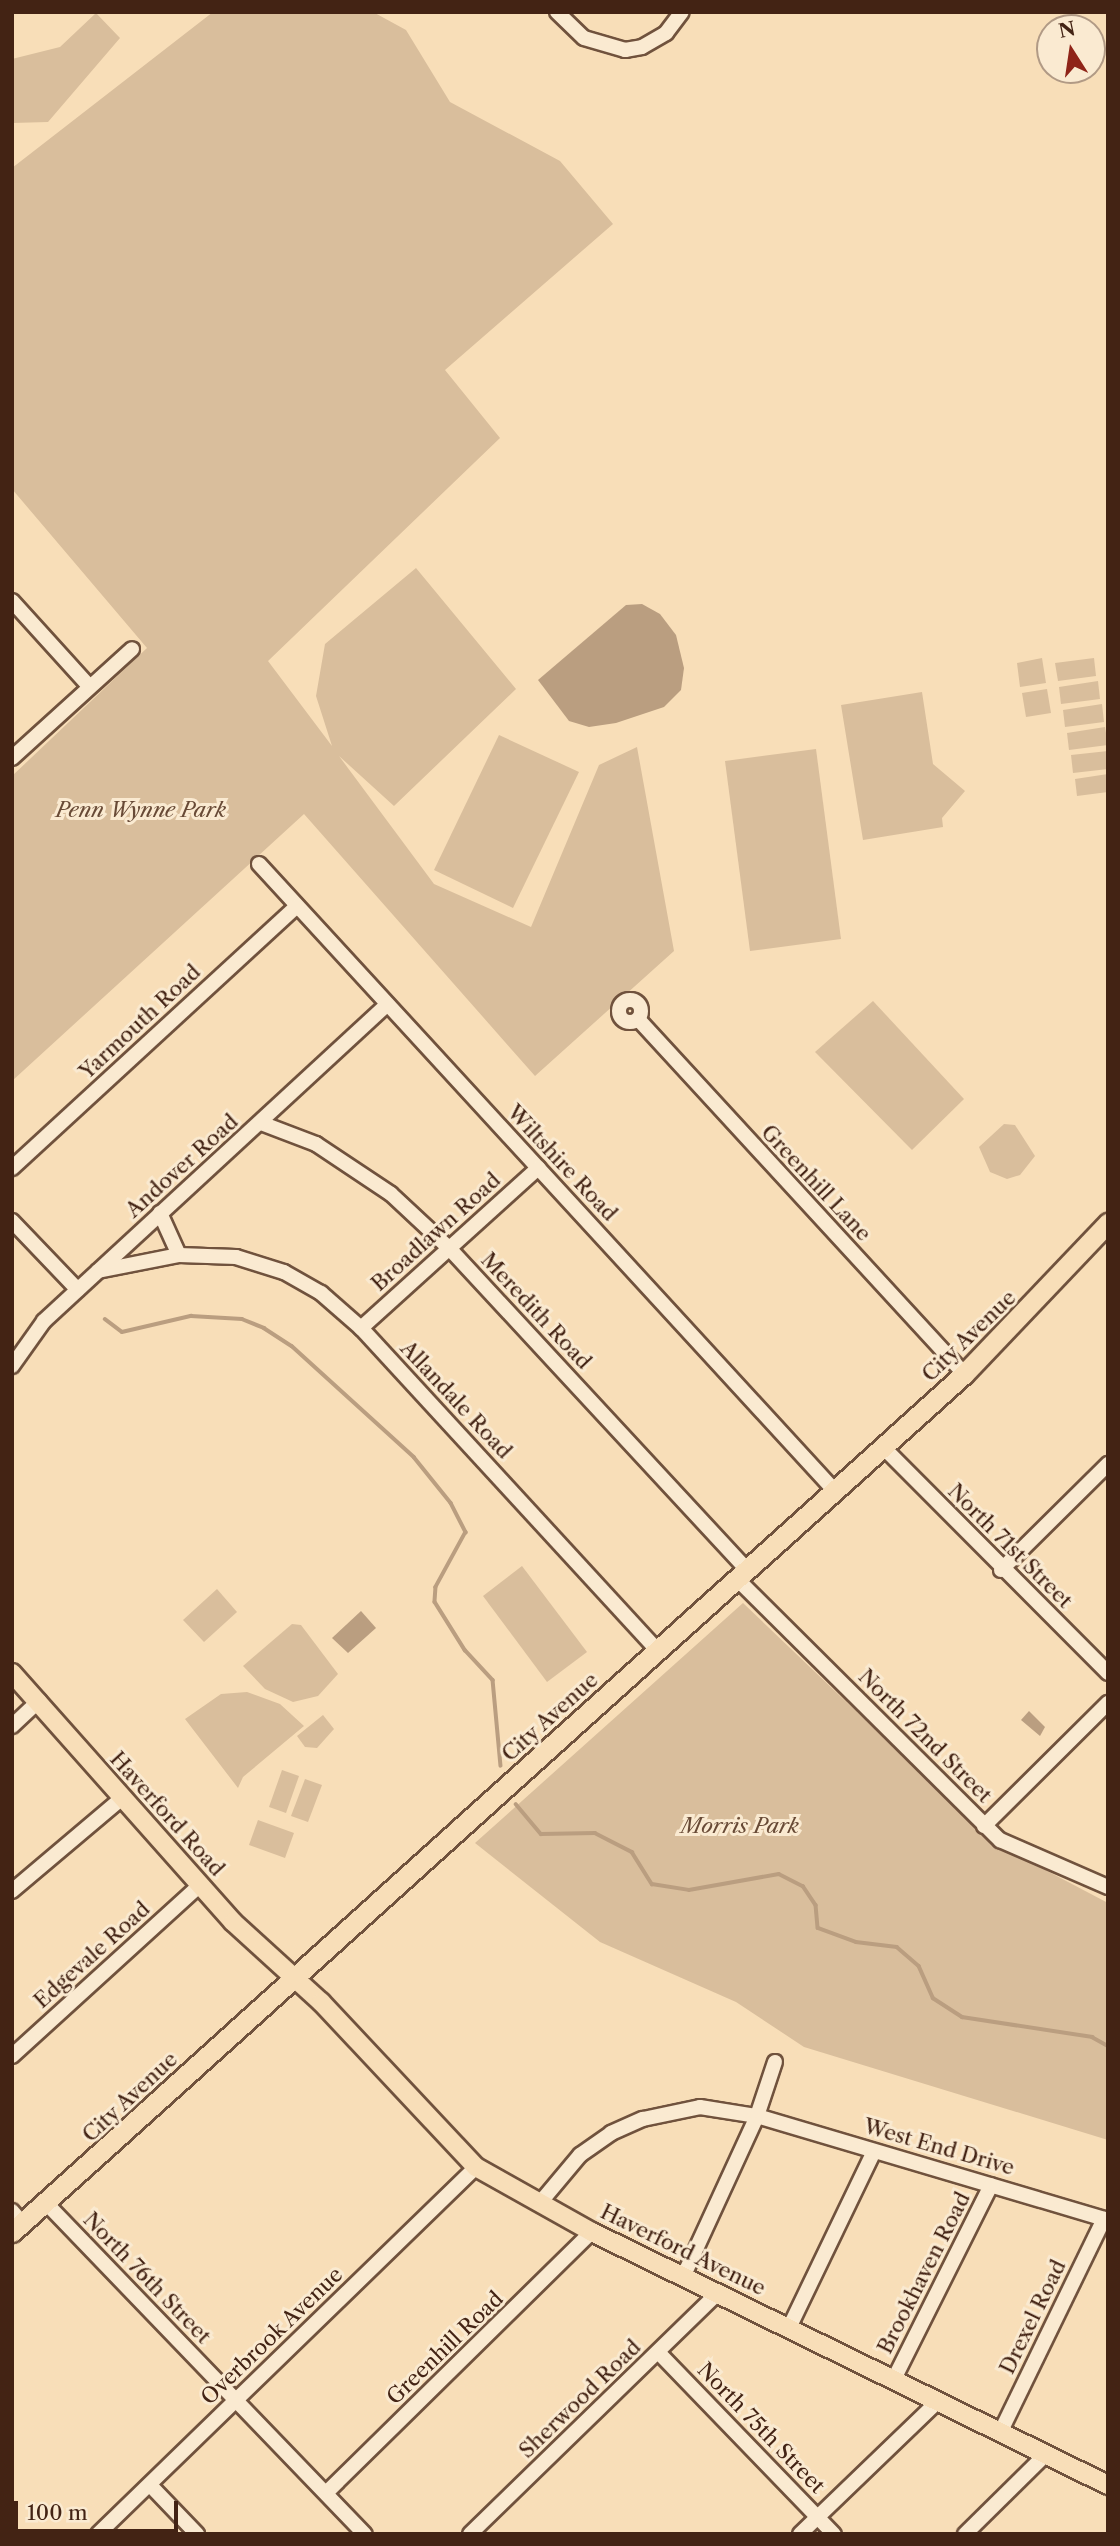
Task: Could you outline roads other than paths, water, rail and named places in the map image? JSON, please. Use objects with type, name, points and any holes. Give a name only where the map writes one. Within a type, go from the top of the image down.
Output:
[{"type":"highway","name":"City Avenue","points":[[16,2222],[45,2202],[964,1374],[1108,1223]]},
{"type":"main road","name":"Haverford Road","points":[[12,1673],[233,1923],[295,1978]]},
{"type":"main road","name":"Haverford Avenue","points":[[295,1978],[475,2167],[592,2232],[1107,2483]]},
{"type":"street","points":[[557,12],[584,38],[625,50],[642,47],[666,33],[682,12]]},
{"type":"street","points":[[12,601],[89,686]]},
{"type":"street","points":[[12,758],[132,649]]},
{"type":"street","name":"Wiltshire Road","points":[[258,864],[835,1491]]},
{"type":"street","name":"Yarmouth Road","points":[[12,1168],[297,906]]},
{"type":"street","name":"Andover Road","points":[[12,1366],[44,1321],[387,1004]]},
{"type":"street","name":"Greenhill Lane","points":[[638,1019],[964,1374]]},
{"type":"street","name":"Meredith Road","points":[[261,1123],[316,1144],[359,1170],[449,1248],[742,1575]]},
{"type":"street","name":"Broadlawn Road","points":[[361,1328],[538,1168]]},
{"type":"street","points":[[160,1213],[179,1255]]},
{"type":"street","points":[[12,1221],[78,1290]]},
{"type":"street","name":"Allandale Road","points":[[98,1271],[179,1255],[236,1257],[284,1272],[321,1293],[361,1328],[657,1651]]},
{"type":"street","name":"North 71st Street","points":[[883,1447],[1000,1570],[1108,1673]]},
{"type":"street","points":[[1000,1570],[1108,1464]]},
{"type":"street","name":"North 72nd Street","points":[[742,1575],[1000,1840],[1108,1887]]},
{"type":"street","points":[[12,1726],[39,1702]]},
{"type":"street","points":[[984,1826],[1108,1703]]},
{"type":"street","points":[[12,1891],[122,1798]]},
{"type":"street","name":"Edgevale Road","points":[[12,2056],[200,1885]]},
{"type":"street","points":[[684,2276],[757,2116],[775,2062]]},
{"type":"street","points":[[539,2204],[580,2155],[643,2119],[701,2107],[757,2116]]},
{"type":"street","name":"West End Drive","points":[[757,2116],[1106,2219]]},
{"type":"street","points":[[789,2328],[874,2151]]},
{"type":"street","name":"Overbrook Avenue","points":[[98,2534],[475,2167]]},
{"type":"street","name":"Brookhaven Road","points":[[893,2381],[991,2185]]},
{"type":"street","name":"North 76th Street","points":[[45,2202],[365,2534]]},
{"type":"street","name":"Drexel Road","points":[[1000,2433],[1106,2219]]},
{"type":"street","name":"Greenhill Road","points":[[326,2493],[592,2232]]},
{"type":"street","name":"Sherwood Road","points":[[470,2534],[718,2293]]},
{"type":"street","name":"North 75th Street","points":[[658,2352],[834,2534]]},
{"type":"street","points":[[800,2534],[937,2402]]},
{"type":"street","points":[[965,2534],[1045,2455]]},
{"type":"street","points":[[150,2485],[197,2534]]},
{"type":"waterway","points":[[105,1319],[122,1332],[191,1316],[242,1319],[264,1328],[292,1346],[414,1457],[451,1503],[466,1532],[436,1587],[435,1602],[465,1650],[493,1680],[501,1766]]},
{"type":"waterway","points":[[516,1804],[541,1834],[595,1833],[632,1852],[652,1884],[689,1890],[779,1874],[803,1886],[816,1905],[818,1928],[856,1942],[897,1947],[919,1966],[933,1998],[962,2017],[1092,2037],[1108,2046]]},
{"type":"park label","name":"Penn Wynne Park","points":[[141,810]]},
{"type":"park label","name":"Morris Park","points":[[740,1826]]}]
